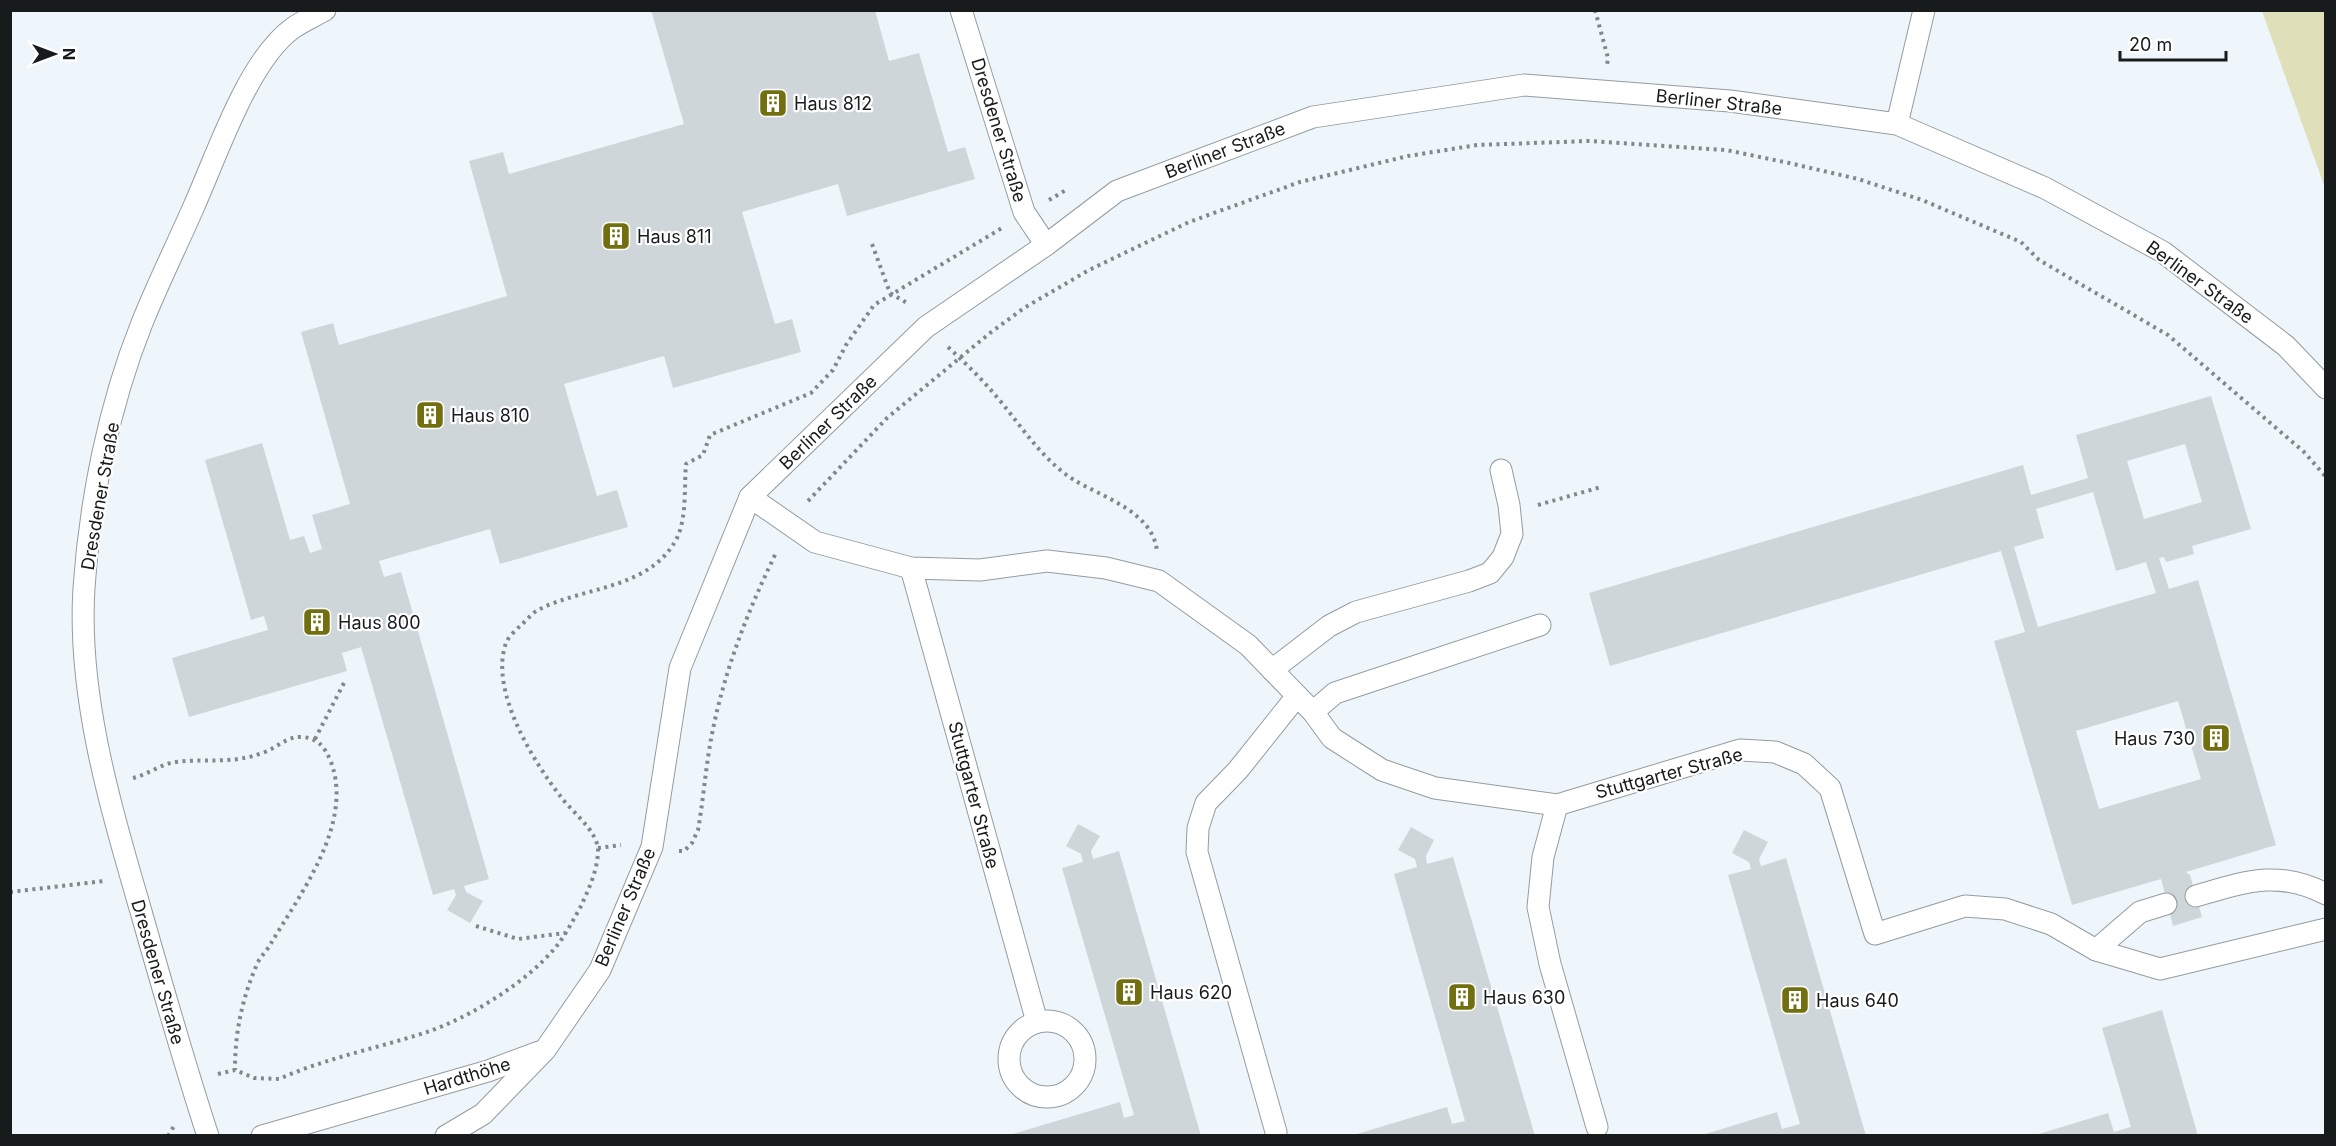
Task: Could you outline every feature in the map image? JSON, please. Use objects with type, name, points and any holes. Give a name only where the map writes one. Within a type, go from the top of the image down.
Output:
[{"type":"lane","name":"Dresdener Straße","points":[[208,1136],[189,1079],[131,877],[95,729],[86,659],[84,591],[91,523],[120,388],[142,324],[256,69],[291,29],[325,10]]},
{"type":"lane","name":"Dresdener Straße","points":[[962,10],[1024,212],[1046,245]]},
{"type":"lane","points":[[1897,124],[1924,10]]},
{"type":"lane","name":"Berliner Straße","points":[[545,1050],[600,970],[652,847],[680,668],[750,497],[926,327],[1046,245],[1117,191],[1313,117],[1524,85],[1730,101],[1897,124],[2045,188],[2163,252],[2286,346],[2325,388]]},
{"type":"lane","points":[[1272,670],[1329,626],[1356,612],[1469,581],[1490,573],[1503,557],[1512,534],[1501,470]]},
{"type":"lane","name":"Stuttgarter Straße","points":[[750,497],[815,542],[911,568],[980,570],[1047,561],[1106,568],[1159,581],[1248,645],[1313,712],[1332,738],[1382,770],[1435,788],[1557,805],[1740,750],[1775,752],[1804,764],[1830,788],[1875,934],[1965,906],[2005,909],[2050,924],[2096,950],[2160,969],[2325,929]]},
{"type":"lane","name":"Stuttgarter Straße","points":[[911,568],[1037,1022]]},
{"type":"lane","points":[[1313,712],[1335,693],[1540,625]]},
{"type":"lane","points":[[1276,1132],[1201,873],[1197,844],[1198,828],[1206,803],[1238,770],[1297,696]]},
{"type":"lane","points":[[1557,805],[1543,857],[1538,907],[1550,964],[1597,1128]]},
{"type":"lane","points":[[2196,896],[2257,878],[2284,879],[2310,886],[2325,894]]},
{"type":"lane","points":[[2096,950],[2140,912],[2166,904]]},
{"type":"lane","name":"Hardthöhe","points":[[262,1136],[488,1071],[545,1050]]},
{"type":"lane","name":"Hardthöhe","points":[[446,1136],[483,1114],[545,1050]]},
{"type":"path","points":[[1595,10],[1608,57],[1605,91]]},
{"type":"path","points":[[598,848],[615,845],[684,851],[692,843],[698,830],[713,731],[724,684],[756,595],[790,525],[813,495],[887,418],[958,357],[1024,308],[1089,270],[1189,222],[1300,182],[1408,156],[1477,145],[1589,141],[1726,150],[1858,179],[1922,200],[2021,242],[2039,261],[2168,335],[2304,452],[2325,477]]},
{"type":"path","points":[[189,1079],[235,1070],[254,1078],[279,1079],[430,1031],[513,985],[534,970],[567,933],[585,898],[595,869],[598,848],[587,827],[560,797],[520,732],[507,701],[504,680],[506,641],[537,610],[622,582],[654,566],[677,537],[682,521],[686,464],[703,455],[710,435],[811,393],[832,370],[863,318],[890,294],[994,233],[1024,212],[1073,186]]},
{"type":"path","points":[[872,244],[890,294],[908,303],[926,327],[997,397],[1046,458],[1074,479],[1123,504],[1142,522],[1156,545],[1159,581]]},
{"type":"path","points":[[1510,513],[1601,488]]},
{"type":"path","points":[[315,739],[345,681]]},
{"type":"path","points":[[108,785],[141,776],[174,762],[226,762],[267,752],[293,737],[315,739],[327,753],[335,780],[336,800],[332,834],[258,962],[240,1015],[235,1070]]},
{"type":"path","points":[[10,892],[131,877]]},
{"type":"path","points":[[476,926],[518,939],[567,933]]},
{"type":"path","points":[[168,1136],[176,1120]]},
{"type":"green space","points":[[2262,11],[2325,11],[2325,188]]},
{"type":"building","points":[[651,10],[875,10],[889,61],[919,53],[948,152],[965,147],[975,179],[847,216],[838,184],[742,212],[775,324],[792,319],[801,352],[673,388],[664,356],[564,384],[597,496],[617,490],[628,527],[500,564],[490,529],[379,561],[384,577],[401,572],[489,879],[464,886],[466,892],[483,901],[470,923],[447,910],[456,895],[454,889],[433,895],[361,647],[342,653],[347,671],[189,717],[172,658],[268,630],[264,616],[251,620],[205,460],[262,443],[290,540],[304,536],[310,553],[322,549],[312,515],[350,504],[301,332],[333,323],[339,345],[507,296],[469,161],[503,152],[509,174],[684,124]]},
{"type":"building","points":[[2211,396],[2251,529],[2192,546],[2194,554],[2166,562],[2164,557],[2159,558],[2169,589],[2198,580],[2276,845],[2186,872],[2190,875],[2202,917],[2173,926],[2161,879],[2072,905],[1994,641],[2025,632],[2001,551],[1610,666],[1589,593],[2023,465],[2031,495],[2088,478],[2076,435]],"holes":[[[2185,444],[2202,502],[2144,519],[2127,461]],[[2093,492],[2116,571],[2146,562],[2156,593],[2038,627],[2014,547],[2044,538],[2036,509]],[[2178,701],[2201,779],[2099,809],[2076,731]]]},
{"type":"building","name":"Haus 620","points":[[1078,824],[1100,836],[1091,851],[1093,859],[1119,851],[1201,1136],[1006,1136],[1120,1102],[1124,1118],[1134,1115],[1062,868],[1083,862],[1081,854],[1066,846]]},
{"type":"building","name":"Haus 630","points":[[1411,827],[1434,840],[1426,856],[1427,864],[1453,857],[1535,1136],[1350,1136],[1447,1107],[1452,1124],[1465,1121],[1394,874],[1417,867],[1415,859],[1398,850]]},
{"type":"building","name":"Haus 640","points":[[1744,830],[1768,842],[1759,859],[1761,866],[1786,858],[1866,1136],[1699,1136],[1777,1112],[1782,1129],[1800,1124],[1728,875],[1751,869],[1749,862],[1732,853]]},
{"type":"building","points":[[2162,1010],[2198,1136],[2032,1136],[2108,1113],[2114,1132],[2131,1127],[2102,1028]]},
{"type":"place","name":"Haus 812","points":[[773,103]]},
{"type":"place","name":"Haus 811","points":[[616,236]]},
{"type":"place","name":"Haus 810","points":[[430,415]]},
{"type":"place","name":"Haus 800","points":[[317,622]]},
{"type":"place","name":"Haus 730","points":[[2216,738]]},
{"type":"place","name":"Haus 620","points":[[1129,992]]},
{"type":"place","name":"Haus 630","points":[[1462,997]]},
{"type":"place","name":"Haus 640","points":[[1795,1000]]}]
